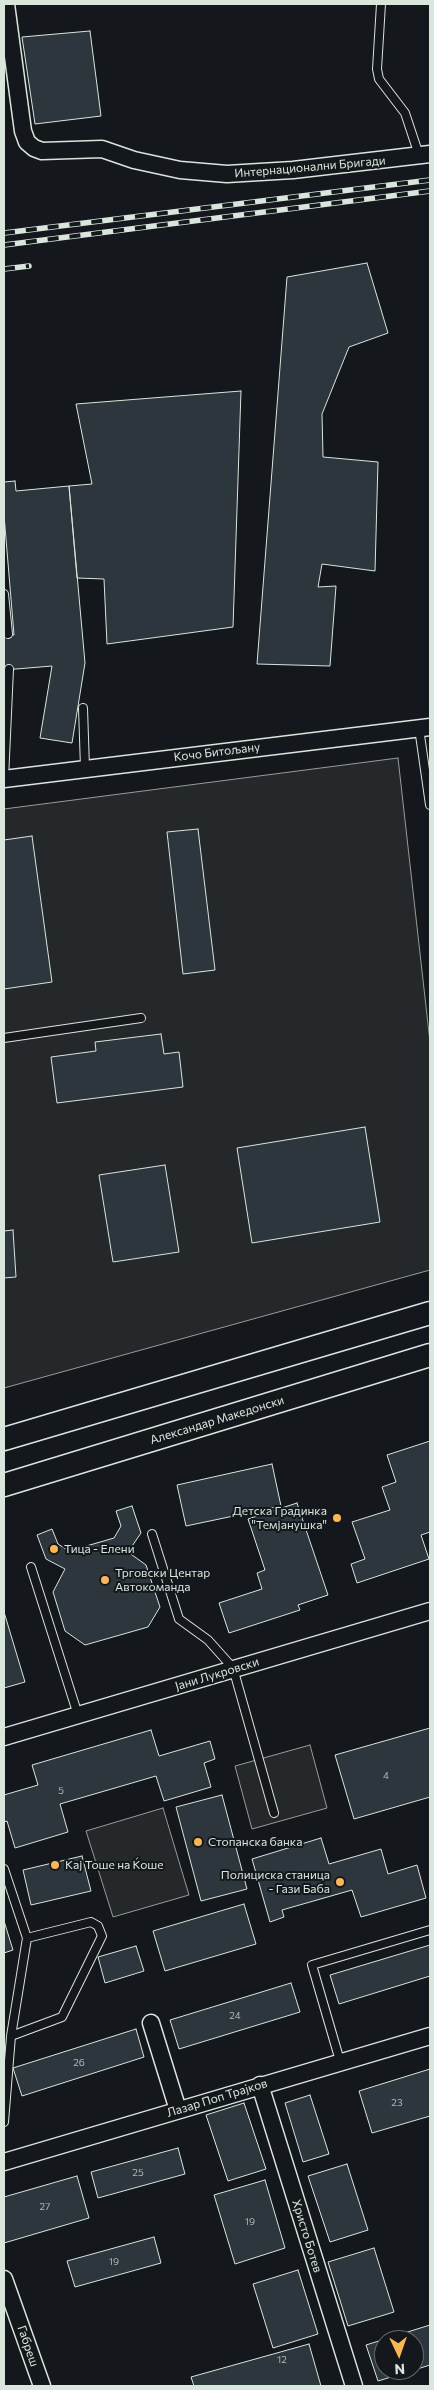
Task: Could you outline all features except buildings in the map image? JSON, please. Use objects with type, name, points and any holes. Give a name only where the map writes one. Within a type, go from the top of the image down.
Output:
[{"type":"street","name":"Интернационални Бригади","points":[[6,4],[23,130],[27,142],[42,151],[102,149],[180,170],[227,174],[311,168],[424,155]]},
{"type":"street","name":"Кочо Битољану","points":[[4,779],[425,727]]},
{"type":"street","points":[[4,1439],[430,1314]]},
{"type":"street","name":"Александар Македонски","points":[[4,1485],[430,1355]]},
{"type":"street","name":"Јани Лукровски","points":[[4,1737],[430,1611]]},
{"type":"street","points":[[151,2023],[178,2110]]},
{"type":"street","name":"Лазар Поп Трајков","points":[[4,2162],[430,2036]]},
{"type":"street","name":"Христо Ботев","points":[[260,2085],[354,2386]]},
{"type":"street","name":"Габреш","points":[[6,2288],[42,2386]]},
{"type":"lane","points":[[382,4],[377,69],[379,79],[405,113],[424,155]]},
{"type":"lane","points":[[4,594],[8,634]]},
{"type":"lane","points":[[4,779],[9,670]]},
{"type":"lane","points":[[83,708],[84,768]]},
{"type":"lane","points":[[425,727],[430,805]]},
{"type":"lane","points":[[4,1038],[141,1018]]},
{"type":"lane","points":[[152,1534],[179,1618],[208,1640],[233,1668],[274,1813]]},
{"type":"lane","points":[[31,1567],[78,1715]]},
{"type":"lane","points":[[4,1869],[27,1938],[12,2036],[4,2122]]},
{"type":"lane","points":[[12,2036],[62,2017],[102,1936],[98,1926],[91,1922],[27,1938]]},
{"type":"lane","points":[[340,2062],[312,1965],[430,1930]]},
{"type":"shaded area","points":[[398,758],[430,1042],[430,1270],[4,1388],[4,809]]},
{"type":"shaded area","points":[[310,1745],[327,1808],[252,1829],[235,1766]]},
{"type":"shaded area","points":[[163,1808],[189,1895],[113,1917],[86,1831]]},
{"type":"railway","points":[[4,233],[430,180]]},
{"type":"railway","points":[[4,245],[430,191]]},
{"type":"railway","points":[[4,269],[29,266]]},
{"type":"place","name":"Детска Градинка \"Темјанушка\"","points":[[337,1518]]},
{"type":"place","name":"Тица - Елени","points":[[54,1549]]},
{"type":"place","name":"Трговски Центар Автокоманда","points":[[105,1580]]},
{"type":"place","name":"Стопанска банка","points":[[198,1842]]},
{"type":"place","name":"Кај Тоше на Ќоше","points":[[55,1865]]},
{"type":"place","name":"Полициска станица - Гази Баба","points":[[340,1882]]}]
